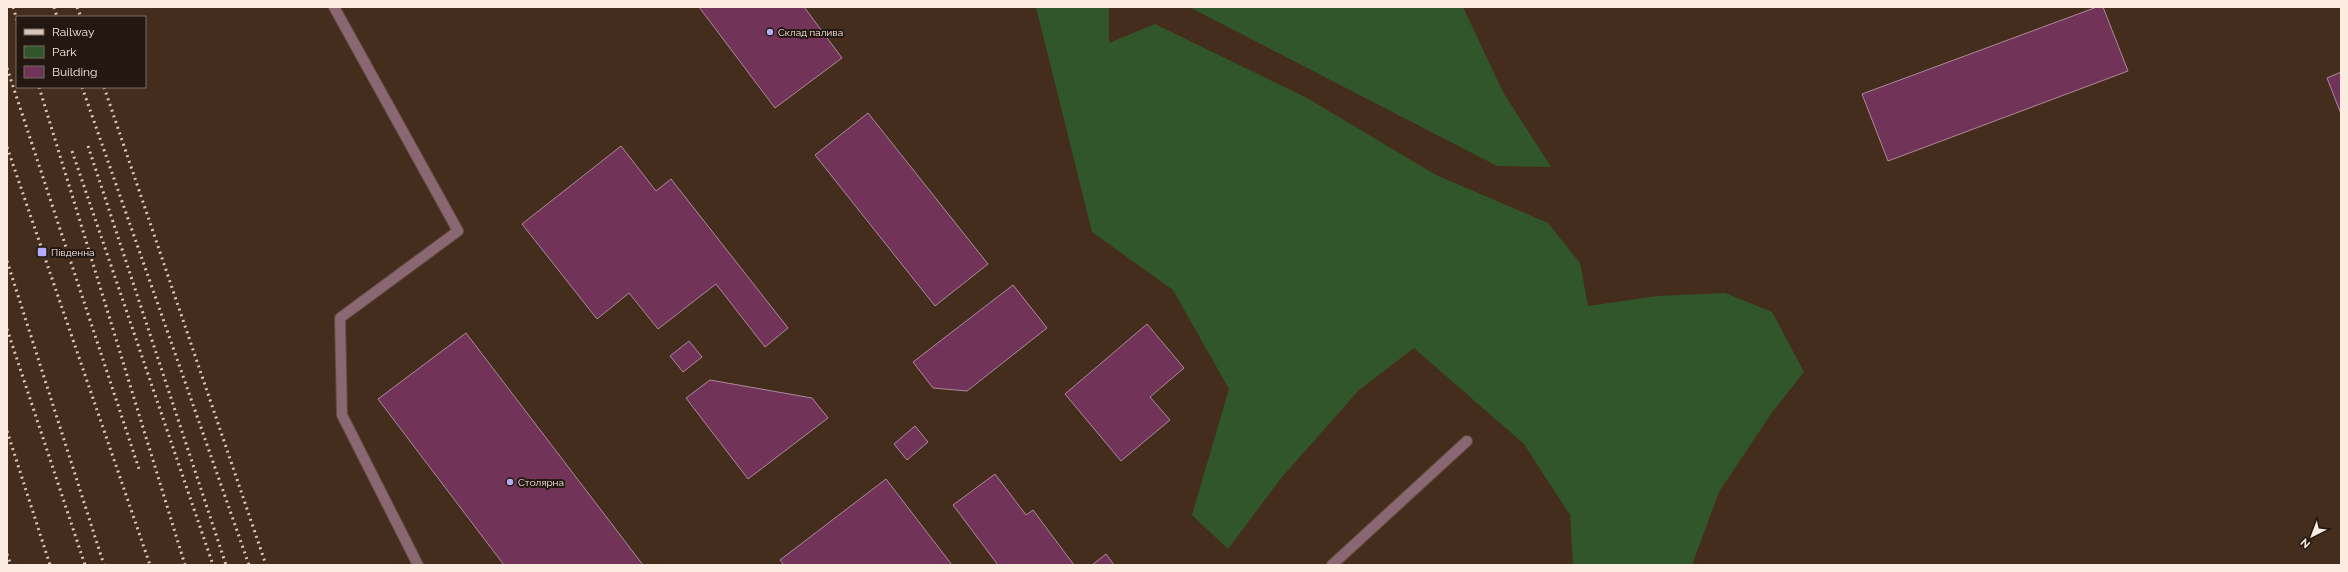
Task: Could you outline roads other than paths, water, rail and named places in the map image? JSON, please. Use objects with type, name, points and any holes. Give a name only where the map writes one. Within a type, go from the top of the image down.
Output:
[{"type":"lane","points":[[334,7],[458,231],[340,318],[342,415],[418,565]]},
{"type":"lane","points":[[1332,565],[1467,441]]},
{"type":"railway","points":[[13,7],[16,17]]},
{"type":"railway","points":[[54,7],[57,16]]},
{"type":"railway","points":[[77,7],[81,16]]},
{"type":"railway","points":[[7,68],[139,469]]},
{"type":"railway","points":[[39,88],[185,565]]},
{"type":"railway","points":[[82,88],[249,565]]},
{"type":"railway","points":[[104,88],[266,565]]},
{"type":"railway","points":[[88,146],[226,565]]},
{"type":"railway","points":[[7,147],[150,565]]},
{"type":"railway","points":[[72,151],[213,565]]},
{"type":"railway","points":[[7,261],[104,565]]},
{"type":"railway","points":[[7,329],[85,565]]},
{"type":"railway","points":[[7,431],[50,565]]},
{"type":"railway","points":[[7,554],[11,565]]},
{"type":"place","name":"Склад палива","points":[[770,32]]},
{"type":"place","name":"Південна","points":[[42,252]]},
{"type":"place","name":"Столярна","points":[[510,482]]}]
